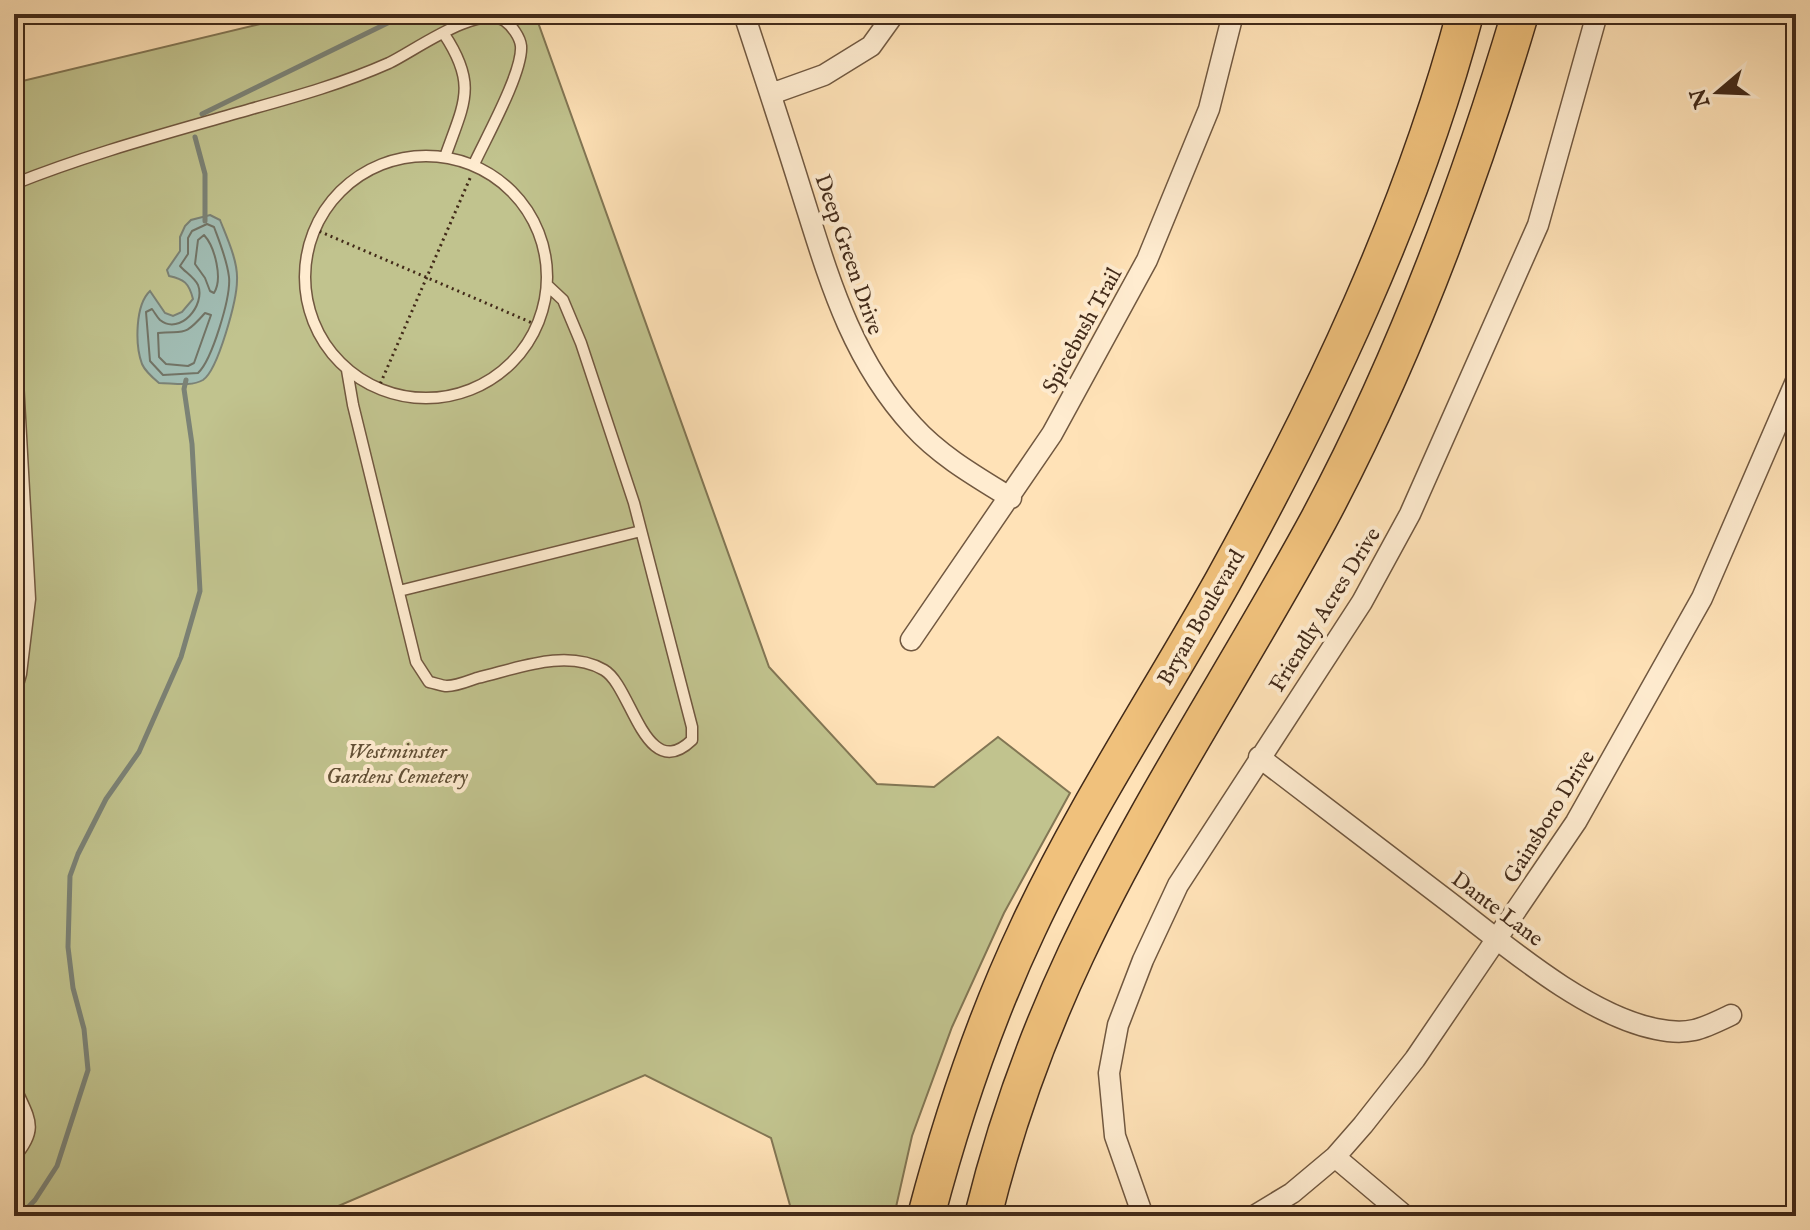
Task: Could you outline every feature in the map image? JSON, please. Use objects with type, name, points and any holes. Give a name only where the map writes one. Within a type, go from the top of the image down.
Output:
[{"type":"highway","points":[[1396,219],[1410,140],[1447,14]]},
{"type":"highway","name":"Bryan Boulevard","points":[[926,1216],[974,1058],[1029,925],[1092,805],[1223,581],[1304,426],[1377,269],[1452,65],[1465,14]]},
{"type":"highway","points":[[983,1216],[1005,1135],[1027,1072],[1075,955],[1161,792],[1320,518],[1396,364],[1474,165],[1520,14]]},
{"type":"street","name":"Deep Green Drive","points":[[744,14],[834,296],[857,349],[880,386],[914,428],[963,468],[1011,498]]},
{"type":"street","points":[[771,94],[824,75],[871,46],[894,14]]},
{"type":"street","name":"Spicebush Trail","points":[[911,640],[1052,434],[1147,260],[1209,109],[1233,14]]},
{"type":"street","name":"Friendly Acres Drive","points":[[1143,1216],[1115,1136],[1109,1073],[1118,1025],[1143,960],[1178,885],[1362,602],[1410,514],[1538,225],[1597,14]]},
{"type":"street","name":"Gainsboro Drive","points":[[1254,1216],[1292,1193],[1335,1157],[1415,1059],[1576,822],[1689,622],[1796,381]]},
{"type":"street","name":"Dante Lane","points":[[1259,757],[1498,940],[1572,992],[1632,1023],[1659,1030],[1696,1032],[1731,1015]]},
{"type":"street","points":[[1335,1157],[1405,1216]]},
{"type":"lane","points":[[14,184],[163,135],[322,90],[390,62],[470,21],[486,16],[506,22],[518,36],[521,48],[515,74],[475,164]]},
{"type":"lane","points":[[444,34],[461,58],[466,80],[463,105],[445,157]]},
{"type":"lane","points":[[437,155],[475,164],[509,187],[535,221],[547,261],[547,285],[546,303],[530,342],[502,373],[465,393],[424,399],[378,389],[347,370],[322,340],[307,305],[305,266],[314,229],[334,196],[363,172],[399,157],[437,155]]},
{"type":"lane","points":[[347,370],[416,662],[429,682],[448,686],[547,661],[582,662],[606,670],[651,743],[668,752],[683,749],[692,740],[692,727],[641,531],[581,343],[563,300],[547,285]]},
{"type":"lane","points":[[14,309],[30,599],[21,674],[14,699]]},
{"type":"lane","points":[[399,591],[641,531]]},
{"type":"lane","points":[[14,1084],[31,1124],[28,1143],[14,1158]]},
{"type":"path","points":[[378,389],[475,164]]},
{"type":"path","points":[[314,229],[537,325]]},
{"type":"green space","name":"Westminster Gardens Cemetery","points":[[302,14],[535,14],[769,667],[877,784],[934,787],[998,737],[1070,793],[1004,913],[952,1027],[912,1136],[894,1216],[793,1216],[771,1138],[645,1075],[315,1216],[14,1216],[14,83]]},
{"type":"water","points":[[210,215],[220,220],[236,265],[236,290],[226,334],[215,363],[203,380],[187,384],[159,383],[145,369],[140,356],[138,326],[141,306],[150,291],[165,313],[173,316],[182,312],[193,299],[185,283],[169,276],[167,270],[180,251],[180,237],[185,226],[191,220]]},
{"type":"waterway","points":[[202,114],[406,14]]},
{"type":"waterway","points":[[195,137],[205,174],[205,221]]},
{"type":"waterway","points":[[20,1216],[35,1200],[57,1166],[88,1070],[84,1029],[73,988],[68,947],[70,876],[106,799],[139,752],[181,657],[200,591],[192,444],[184,389],[186,380]]}]
